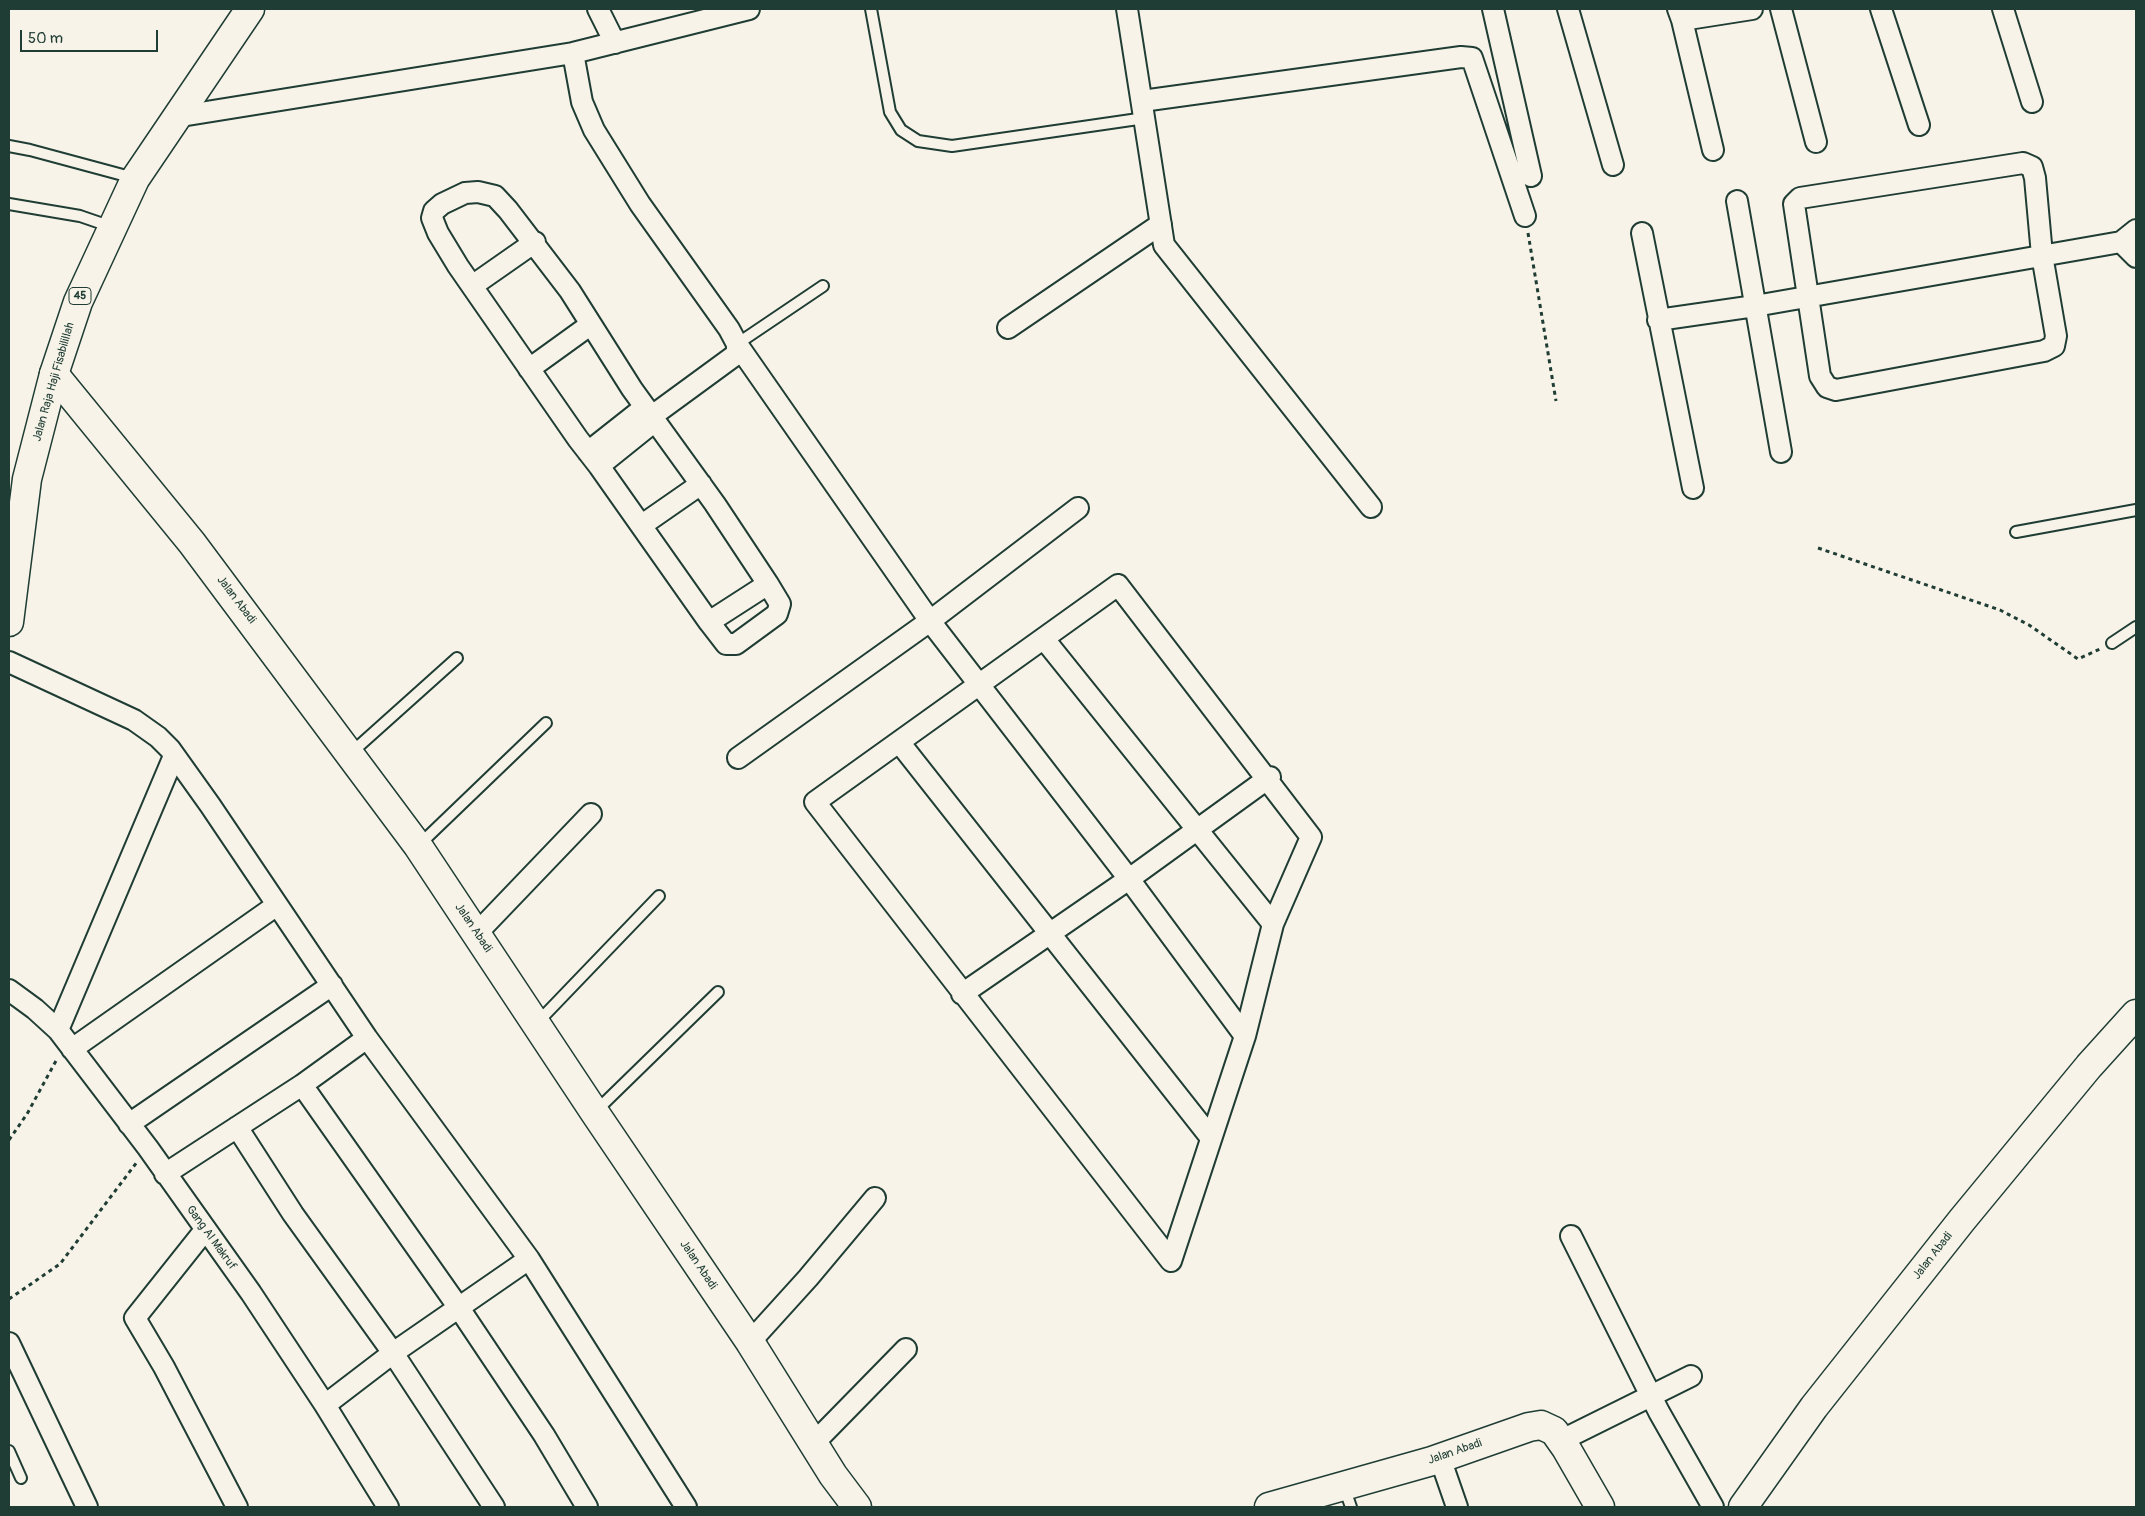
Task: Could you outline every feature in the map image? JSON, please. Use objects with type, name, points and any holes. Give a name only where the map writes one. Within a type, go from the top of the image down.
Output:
[{"type":"street","name":"Jalan Raja Haji Fisabilillah","points":[[9,618],[27,479],[54,374],[78,302],[135,178],[250,9]]},
{"type":"street","points":[[598,9],[615,43]]},
{"type":"street","points":[[176,118],[574,54],[749,9]]},
{"type":"street","points":[[1127,9],[1164,245],[1371,507]]},
{"type":"street","points":[[1493,9],[1531,176]]},
{"type":"street","points":[[1568,9],[1613,165]]},
{"type":"street","points":[[1713,150],[1680,15],[1752,9]]},
{"type":"street","points":[[1781,9],[1816,142]]},
{"type":"street","points":[[1881,9],[1919,125]]},
{"type":"street","points":[[2003,9],[2032,102]]},
{"type":"street","points":[[574,54],[582,102],[594,130],[640,204],[930,621],[1129,879],[1245,1036]]},
{"type":"street","points":[[1144,110],[1461,57],[1472,58],[1525,216]]},
{"type":"street","points":[[2024,163],[2032,167],[2035,178],[2042,255],[2056,336],[2054,346],[2044,351],[1836,390],[1828,387],[1820,376],[1808,297],[1794,215],[1794,204],[1800,198],[2024,163]]},
{"type":"street","points":[[478,192],[495,196],[535,242],[570,291],[590,325],[651,415],[701,484],[780,604],[780,610],[769,621],[736,644],[726,644],[709,622],[472,286],[438,233],[432,218],[434,211],[442,204],[465,193],[478,192]]},
{"type":"street","points":[[1737,201],[1781,452]]},
{"type":"street","points":[[1008,328],[1161,224]]},
{"type":"street","points":[[1642,233],[1693,488]]},
{"type":"street","points":[[1658,320],[1808,297],[2042,255],[2129,236],[2136,257]]},
{"type":"street","points":[[472,286],[535,242]]},
{"type":"street","points":[[529,369],[590,325]]},
{"type":"street","points":[[593,459],[651,415],[728,361],[737,352],[737,344]]},
{"type":"street","name":"Jalan Abadi","points":[[54,374],[192,543],[418,846],[594,1113],[750,1342],[813,1444],[857,1507]]},
{"type":"street","points":[[642,525],[701,484]]},
{"type":"street","points":[[738,758],[930,621],[1078,508]]},
{"type":"street","points":[[709,622],[768,584]]},
{"type":"street","points":[[1118,586],[1268,778],[1311,837],[1272,924],[1245,1036],[1171,1261],[962,994],[815,802],[979,685],[1118,586]]},
{"type":"street","points":[[1044,639],[1272,924]]},
{"type":"street","points":[[9,662],[134,720],[158,737],[174,756],[210,804],[367,1038],[529,1259],[686,1507]]},
{"type":"street","points":[[899,742],[1211,1138]]},
{"type":"street","points":[[66,1040],[174,756]]},
{"type":"street","points":[[962,994],[1129,879],[1268,778]]},
{"type":"street","points":[[477,933],[591,814]]},
{"type":"street","points":[[66,1040],[277,905]]},
{"type":"street","points":[[129,1124],[332,985]]},
{"type":"street","name":"Gang Al Makruf","points":[[9,990],[36,1009],[66,1040],[148,1148],[251,1293],[325,1405],[388,1507]]},
{"type":"street","name":"Jalan Abadi","points":[[1743,1507],[1814,1407],[1955,1228],[2089,1066],[2136,1014]]},
{"type":"street","points":[[165,1174],[302,1085],[367,1038]]},
{"type":"street","points":[[302,1085],[459,1308],[544,1435],[587,1507]]},
{"type":"street","points":[[237,1127],[294,1214],[393,1352],[494,1507]]},
{"type":"street","points":[[750,1342],[808,1278],[875,1198]]},
{"type":"street","points":[[205,1230],[135,1318],[164,1366],[236,1507]]},
{"type":"street","points":[[1571,1236],[1650,1395],[1713,1507]]},
{"type":"street","points":[[325,1405],[393,1352],[529,1259]]},
{"type":"street","points":[[9,1343],[87,1507]]},
{"type":"street","points":[[813,1444],[906,1349]]},
{"type":"street","points":[[1560,1440],[1691,1376]]},
{"type":"street","name":"Jalan Abadi","points":[[1269,1507],[1347,1497],[1440,1458],[1529,1427],[1541,1425],[1554,1431],[1600,1507]]},
{"type":"street","points":[[1440,1458],[1457,1507]]},
{"type":"lane","points":[[871,9],[890,112],[901,130],[918,141],[952,146],[1144,110]]},
{"type":"lane","points":[[9,146],[135,178]]},
{"type":"lane","points":[[9,204],[80,216],[113,228]]},
{"type":"lane","points":[[737,344],[823,286]]},
{"type":"lane","points":[[2016,532],[2136,510]]},
{"type":"lane","points":[[2112,643],[2136,627]]},
{"type":"lane","points":[[350,753],[458,658]]},
{"type":"lane","points":[[418,846],[546,723]]},
{"type":"lane","points":[[536,1023],[659,896]]},
{"type":"lane","points":[[594,1113],[718,992]]},
{"type":"lane","points":[[9,1451],[21,1478]]},
{"type":"path","points":[[1525,216],[1556,401]]},
{"type":"path","points":[[1818,548],[2000,610],[2029,625],[2078,659],[2112,643]]},
{"type":"path","points":[[9,1140],[27,1114],[66,1040]]},
{"type":"path","points":[[9,1299],[60,1264],[148,1148]]}]
